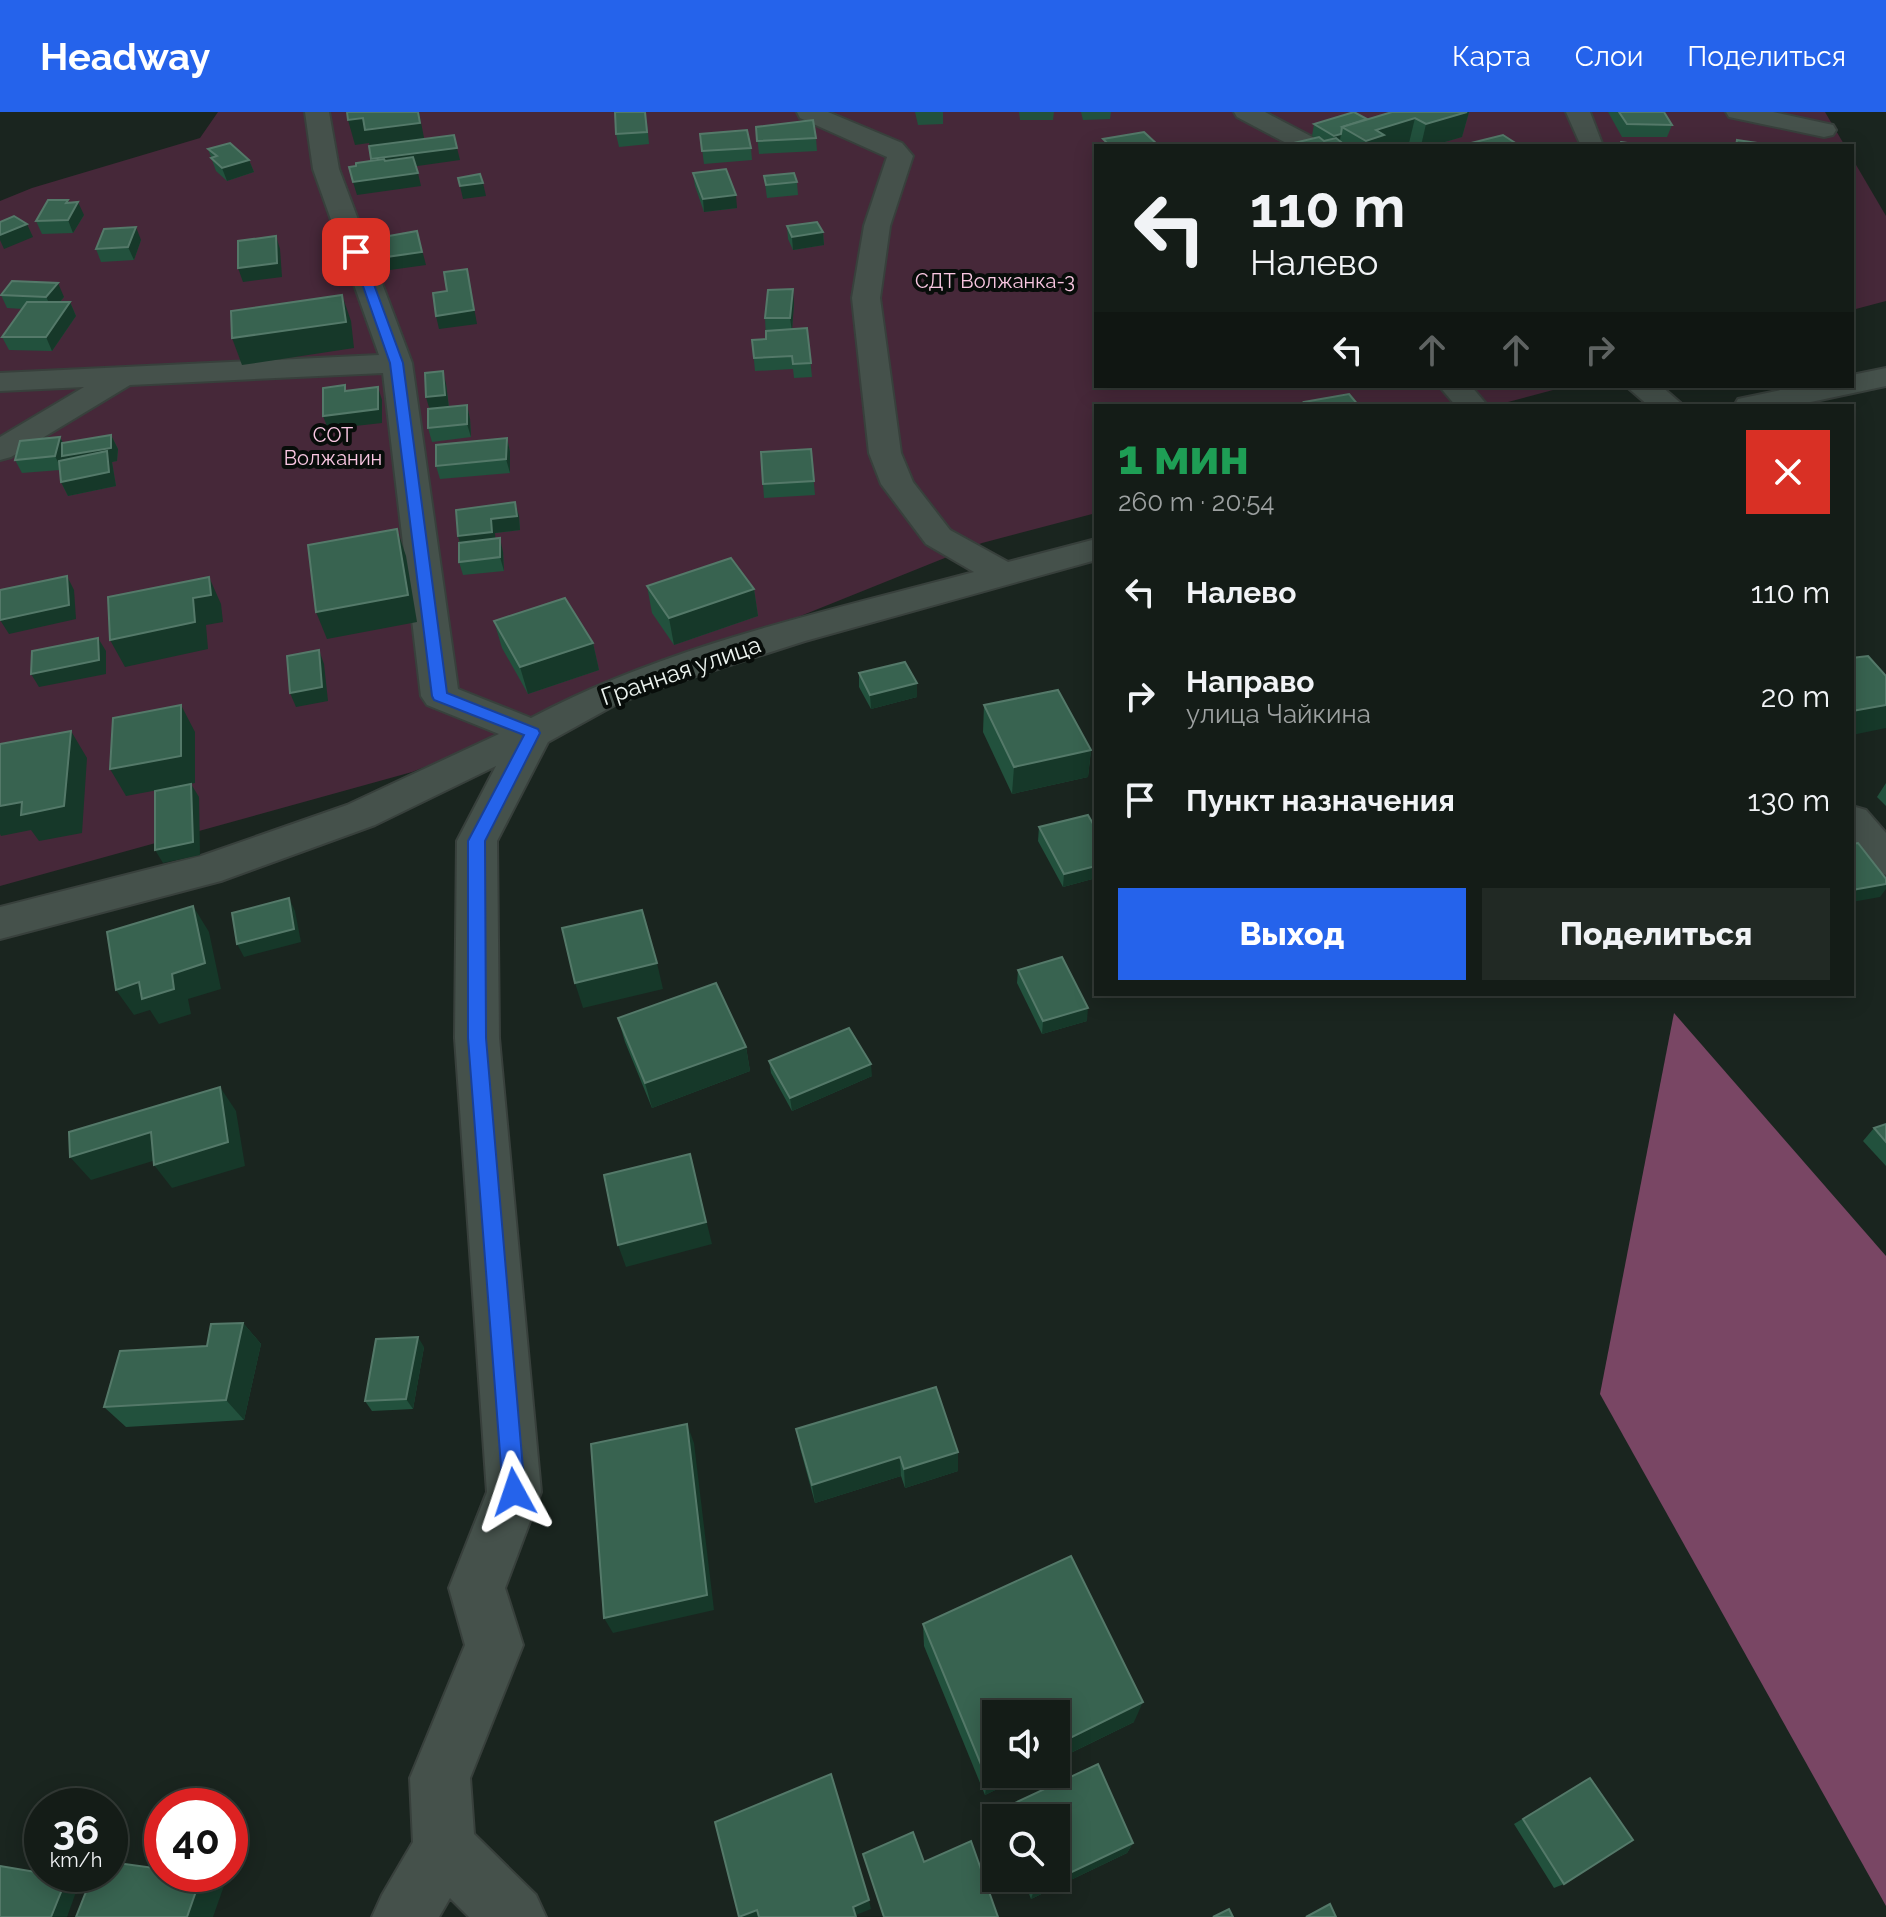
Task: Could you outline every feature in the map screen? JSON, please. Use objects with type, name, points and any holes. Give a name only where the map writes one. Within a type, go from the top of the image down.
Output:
[{"type":"street","points":[[317,112],[326,169],[397,363],[440,696],[533,733],[477,841],[477,1038],[514,1492],[477,1588],[494,1645],[440,1778],[444,1848],[404,1917]]},
{"type":"street","points":[[1246,112],[1307,144]]},
{"type":"street","points":[[1578,112],[1592,144]]},
{"type":"street","points":[[1738,112],[1824,130]]},
{"type":"street","points":[[809,113],[893,148],[900,156],[879,211],[867,274],[866,298],[885,453],[897,484],[938,537],[1002,573]]},
{"type":"street","points":[[0,382],[397,363]]},
{"type":"street","points":[[0,450],[125,376]]},
{"type":"street","points":[[1854,384],[1886,377]]},
{"type":"street","points":[[1456,388],[1471,404]]},
{"type":"street","points":[[1644,388],[1666,404]]},
{"type":"street","points":[[1758,404],[1834,388]]},
{"type":"street","name":"Гранная улица","points":[[0,923],[207,870],[361,815],[636,682],[792,633],[1094,550]]},
{"type":"street","points":[[1854,822],[1886,860]]},
{"type":"street","points":[[444,1848],[514,1917]]},
{"type":"green space","name":"СОТ Волжанин","points":[[218,112],[1825,112],[1844,144],[1094,144],[1094,388],[1560,388],[1500,404],[1094,404],[1094,514],[982,543],[412,772],[0,886],[0,201],[32,188],[200,138]]},
{"type":"green space","points":[[1854,161],[1886,216],[1886,301],[1854,309]]},
{"type":"shaded area","points":[[1674,1013],[1886,1256],[1886,1906],[1600,1394]]},
{"type":"building","points":[[347,112],[418,112],[420,123],[365,130],[363,118],[348,120]]},
{"type":"building","points":[[615,112],[645,112],[647,132],[616,134]]},
{"type":"building","points":[[1354,112],[1367,119],[1342,127],[1341,134],[1334,136],[1314,124]]},
{"type":"building","points":[[1392,112],[1467,112],[1426,124],[1415,118],[1376,130],[1384,135],[1366,141],[1342,127]]},
{"type":"building","points":[[1619,112],[1664,112],[1672,125],[1627,124]]},
{"type":"building","points":[[813,120],[816,138],[757,141],[756,127]]},
{"type":"building","points":[[747,130],[751,148],[702,151],[700,134]]},
{"type":"building","points":[[1144,132],[1157,144],[1108,144],[1103,139]]},
{"type":"building","points":[[454,135],[457,148],[371,159],[369,146]]},
{"type":"building","points":[[1503,135],[1517,144],[1467,144]]},
{"type":"building","points":[[1319,137],[1324,141],[1336,138],[1344,144],[1289,144]]},
{"type":"building","points":[[1737,140],[1765,144],[1736,144]]},
{"type":"building","points":[[230,143],[249,160],[222,168],[211,158],[217,156],[208,149]]},
{"type":"building","points":[[413,157],[418,173],[353,182],[349,167],[356,166],[356,163]]},
{"type":"building","points":[[726,169],[736,195],[703,199],[693,173]]},
{"type":"building","points":[[794,173],[797,182],[766,185],[764,176]]},
{"type":"building","points":[[480,174],[483,183],[460,186],[458,178]]},
{"type":"building","points":[[48,200],[78,202],[68,220],[36,221]]},
{"type":"building","points":[[14,216],[27,224],[0,235],[0,222]]},
{"type":"building","points":[[817,222],[823,232],[792,237],[787,226]]},
{"type":"building","points":[[136,227],[128,247],[96,249],[104,229]]},
{"type":"building","points":[[417,231],[422,252],[386,257],[383,237]]},
{"type":"building","points":[[276,236],[277,263],[238,268],[238,241]]},
{"type":"building","points":[[467,269],[474,310],[436,316],[433,293],[447,291],[444,272]]},
{"type":"building","points":[[12,281],[58,283],[46,297],[1,295]]},
{"type":"building","points":[[793,289],[790,318],[765,318],[768,290]]},
{"type":"building","points":[[342,295],[346,322],[232,338],[231,311]]},
{"type":"building","points":[[27,302],[70,302],[46,337],[2,337]]},
{"type":"building","points":[[807,328],[811,363],[793,364],[792,356],[754,358],[752,340],[766,339],[766,331]]},
{"type":"building","points":[[443,371],[445,395],[426,397],[425,373]]},
{"type":"building","points":[[345,385],[345,391],[378,387],[378,409],[323,416],[323,388]]},
{"type":"building","points":[[1349,394],[1357,404],[1306,404],[1304,402]]},
{"type":"building","points":[[467,405],[467,424],[428,428],[428,409]]},
{"type":"building","points":[[111,435],[111,448],[62,456],[62,443]]},
{"type":"building","points":[[60,437],[55,456],[15,460],[20,441]]},
{"type":"building","points":[[507,438],[506,459],[436,466],[436,445]]},
{"type":"building","points":[[811,449],[814,481],[763,484],[761,452]]},
{"type":"building","points":[[107,451],[109,472],[61,482],[59,461]]},
{"type":"building","points":[[515,502],[517,516],[491,519],[492,532],[458,536],[456,510]]},
{"type":"building","points":[[397,529],[408,595],[316,612],[308,545]]},
{"type":"building","points":[[500,538],[500,557],[459,562],[459,543]]},
{"type":"building","points":[[731,558],[754,589],[669,618],[647,586]]},
{"type":"building","points":[[67,576],[69,605],[0,620],[0,590]]},
{"type":"building","points":[[209,577],[211,595],[193,598],[195,622],[110,640],[108,597]]},
{"type":"building","points":[[565,598],[593,643],[520,667],[494,621]]},
{"type":"building","points":[[98,638],[99,660],[31,674],[32,651]]},
{"type":"building","points":[[319,650],[322,687],[290,693],[287,656]]},
{"type":"building","points":[[1868,656],[1886,676],[1886,705],[1854,711],[1854,658]]},
{"type":"building","points":[[905,662],[917,683],[870,695],[859,673]]},
{"type":"building","points":[[1058,690],[1091,750],[1014,767],[984,705]]},
{"type":"building","points":[[181,705],[181,756],[110,769],[113,718]]},
{"type":"building","points":[[71,731],[64,806],[21,815],[22,802],[0,806],[0,744]]},
{"type":"building","points":[[191,784],[193,842],[155,850],[155,791]]},
{"type":"building","points":[[1088,815],[1094,826],[1094,866],[1064,874],[1039,827]]},
{"type":"building","points":[[1858,843],[1886,879],[1886,884],[1854,890],[1854,844]]},
{"type":"building","points":[[289,898],[294,929],[237,944],[232,913]]},
{"type":"building","points":[[193,906],[205,963],[172,974],[174,989],[142,999],[139,982],[116,990],[107,932]]},
{"type":"building","points":[[642,910],[657,963],[575,983],[562,928]]},
{"type":"building","points":[[1062,957],[1088,1008],[1043,1021],[1018,970]]},
{"type":"building","points":[[716,983],[746,1047],[645,1083],[618,1018]]},
{"type":"building","points":[[849,1028],[871,1064],[790,1098],[769,1061]]},
{"type":"building","points":[[220,1087],[228,1142],[154,1165],[151,1132],[70,1157],[69,1132]]},
{"type":"building","points":[[1886,1124],[1886,1142],[1874,1128]]},
{"type":"building","points":[[690,1154],[706,1222],[618,1245],[604,1175]]},
{"type":"building","points":[[243,1323],[226,1400],[104,1407],[120,1351],[207,1346],[211,1324]]},
{"type":"building","points":[[418,1337],[406,1399],[365,1401],[376,1339]]},
{"type":"building","points":[[936,1387],[958,1452],[904,1469],[900,1457],[812,1485],[796,1429]]},
{"type":"building","points":[[687,1424],[707,1595],[604,1618],[591,1444]]},
{"type":"building","points":[[1071,1556],[1143,1702],[1070,1738],[1070,1700],[982,1700],[982,1767],[923,1624]]},
{"type":"building","points":[[1098,1764],[1133,1843],[1070,1873],[1070,1804],[1013,1804],[1047,1788],[1070,1788],[1070,1777]]},
{"type":"building","points":[[831,1774],[869,1900],[853,1907],[856,1917],[759,1917],[757,1910],[739,1917],[715,1822]]},
{"type":"building","points":[[1590,1778],[1633,1840],[1564,1884],[1523,1819]]},
{"type":"building","points":[[913,1832],[924,1862],[971,1841],[982,1872],[982,1892],[989,1892],[998,1917],[884,1917],[863,1854]]},
{"type":"building","points":[[128,1864],[144,1867],[144,1892],[196,1892],[187,1917],[76,1917],[86,1892],[128,1892]]},
{"type":"building","points":[[0,1866],[24,1870],[24,1892],[61,1892],[51,1917],[0,1917]]},
{"type":"building","points":[[1330,1904],[1336,1917],[1306,1917]]},
{"type":"building","points":[[1229,1909],[1233,1917],[1213,1917]]},
{"type":"route","points":[[356,252],[397,363],[440,696],[533,733],[477,841],[477,1038],[514,1492]]},
{"type":"park label","name":"СДТ Волжанка-3","points":[[995,281]]}]
